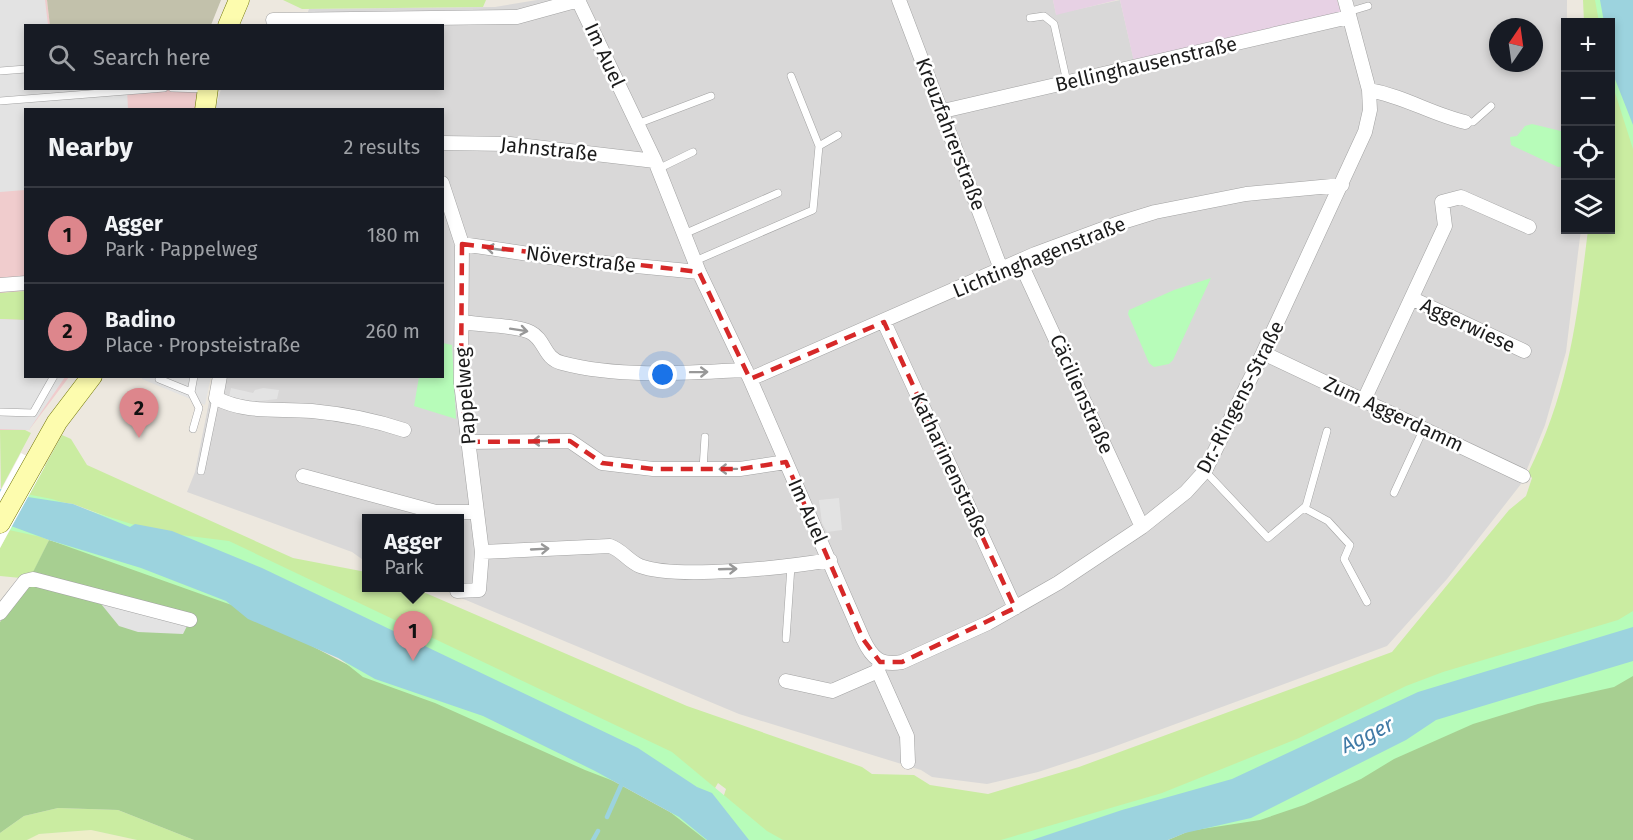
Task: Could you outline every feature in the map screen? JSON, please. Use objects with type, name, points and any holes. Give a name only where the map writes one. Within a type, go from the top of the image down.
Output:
[{"type":"street","points":[[229,24],[239,0]]},
{"type":"street","name":"Im Auel","points":[[273,20],[517,17],[579,0],[638,124],[697,267],[748,374],[869,653],[879,666],[907,736],[908,762]]},
{"type":"street","name":"Kreuzfahrerstraße","points":[[899,0],[1001,269]]},
{"type":"street","name":"Bellinghausenstraße","points":[[943,111],[1067,82],[1347,10]]},
{"type":"street","name":"Dr.-Ringens-Straße","points":[[786,681],[832,691],[879,666],[902,662],[1015,608],[1058,583],[1142,527],[1186,492],[1206,471],[1365,132],[1370,110],[1370,90],[1347,10]]},
{"type":"street","points":[[205,108],[208,90]]},
{"type":"street","points":[[1370,90],[1396,95],[1444,117],[1465,122]]},
{"type":"street","name":"Jahnstraße","points":[[444,143],[510,144],[656,165]]},
{"type":"street","name":"Lichtinghagenstraße","points":[[748,374],[884,322],[1072,239],[1155,212],[1246,194],[1342,185]]},
{"type":"street","name":"Pappelweg","points":[[444,189],[462,244],[461,383],[482,552],[478,590],[464,591]]},
{"type":"street","name":"Aggerwiese","points":[[1364,400],[1445,226],[1442,202],[1461,196],[1529,226]]},
{"type":"street","name":"Növerstraße","points":[[462,244],[562,259],[697,267]]},
{"type":"street","name":"Cäcilienstraße","points":[[1020,262],[1142,527]]},
{"type":"street","points":[[0,285],[24,283]]},
{"type":"street","name":"Aggerwiese","points":[[1413,299],[1524,351]]},
{"type":"street","points":[[462,322],[529,331],[540,338],[547,356],[560,362],[591,368],[748,374]]},
{"type":"street","name":"Katharinenstraße","points":[[884,322],[1015,608]]},
{"type":"street","name":"Zum Aggerdamm","points":[[1263,353],[1523,476]]},
{"type":"street","points":[[0,523],[34,460],[63,414],[90,378]]},
{"type":"street","points":[[220,378],[216,398],[230,405],[256,410],[315,411],[375,420],[404,430]]},
{"type":"street","points":[[467,442],[570,441],[602,463],[653,469],[740,469],[786,462]]},
{"type":"street","points":[[303,476],[436,512],[476,512]]},
{"type":"street","points":[[482,552],[609,546],[621,550],[642,566],[677,571],[790,566],[830,560]]},
{"type":"street","points":[[0,613],[25,581],[33,579],[190,620]]},
{"type":"lane","points":[[1347,10],[1368,6]]},
{"type":"lane","points":[[1030,18],[1044,16],[1054,24],[1067,82]]},
{"type":"lane","points":[[0,71],[24,69]]},
{"type":"lane","points":[[697,267],[813,210],[819,146],[790,76]]},
{"type":"lane","points":[[0,101],[135,90]]},
{"type":"lane","points":[[638,124],[711,96]]},
{"type":"lane","points":[[1465,122],[1473,122],[1491,106]]},
{"type":"lane","points":[[819,146],[838,135]]},
{"type":"lane","points":[[656,165],[693,152]]},
{"type":"lane","points":[[684,234],[778,193]]},
{"type":"lane","points":[[0,412],[33,413],[53,378]]},
{"type":"lane","points":[[193,429],[199,408],[191,392],[194,378]]},
{"type":"lane","points":[[159,379],[191,392]]},
{"type":"lane","points":[[201,471],[216,398]]},
{"type":"lane","points":[[1394,493],[1424,428]]},
{"type":"lane","points":[[1206,471],[1268,538],[1304,508],[1327,431]]},
{"type":"lane","points":[[703,469],[705,437]]},
{"type":"lane","points":[[1304,508],[1328,521],[1350,545],[1344,559],[1367,602]]},
{"type":"lane","points":[[786,639],[790,566]]},
{"type":"highlighted area","points":[[462,244],[699,272],[750,379],[884,322],[1015,608],[902,662],[880,662],[863,639],[786,462],[740,469],[653,469],[602,463],[570,441],[467,442],[461,383]]},
{"type":"shaded area","points":[[0,0],[47,0],[50,24],[24,24],[24,90],[197,90],[195,108],[24,108],[24,378],[68,378],[29,430],[0,430]]},
{"type":"shaded area","points":[[0,0],[45,0],[48,24],[24,24],[24,90],[127,90],[128,108],[24,108],[24,190],[0,192]]},
{"type":"shaded area","points":[[47,0],[221,0],[211,24],[50,24]]},
{"type":"shaded area","points":[[537,0],[1053,0],[1056,14],[1120,0],[1134,61],[1356,20],[1351,0],[1567,0],[1567,18],[1561,18],[1561,234],[1581,234],[1566,352],[1545,425],[1521,484],[1447,579],[1387,646],[1105,750],[1038,772],[987,784],[932,777],[921,770],[739,714],[454,595],[454,592],[464,592],[464,514],[362,514],[362,559],[352,552],[187,492],[195,472],[214,378],[444,378],[444,108],[215,108],[221,90],[444,90],[444,24],[303,24],[309,9],[495,7]]},
{"type":"shaded area","points":[[1053,0],[1117,0],[1056,15]]},
{"type":"shaded area","points":[[1120,0],[1337,0],[1341,12],[1134,62]]},
{"type":"shaded area","points":[[0,319],[24,320],[24,378],[64,378],[29,430],[0,429]]},
{"type":"shaded area","points":[[142,378],[211,378],[205,405]]},
{"type":"shaded area","points":[[231,388],[253,393],[263,388],[279,390],[277,399],[252,402],[229,397]]},
{"type":"shaded area","points":[[839,498],[842,530],[827,532],[822,523],[819,500]]},
{"type":"shaded area","points":[[93,594],[190,620],[183,634],[138,632],[119,626]]},
{"type":"shaded area","points":[[91,830],[137,840],[27,840],[38,834]]},
{"type":"green space","points":[[283,0],[486,0],[483,7],[302,9]]},
{"type":"green space","points":[[1583,0],[1600,0],[1603,18],[1584,18]]},
{"type":"green space","points":[[1595,0],[1633,0],[1633,149],[1615,93],[1615,18],[1598,18]]},
{"type":"green space","points":[[1615,73],[1633,125],[1633,627],[1275,760],[1032,840],[772,840],[723,798],[726,789],[718,783],[712,793],[116,520],[73,504],[28,497],[62,435],[71,439],[87,465],[293,558],[362,571],[362,592],[423,592],[687,706],[862,767],[872,774],[914,775],[930,785],[988,794],[1079,767],[1392,652],[1509,510],[1526,496],[1532,478],[1528,473],[1542,443],[1562,384],[1580,294],[1588,234],[1615,234]]},
{"type":"green space","points":[[1532,124],[1561,131],[1561,167],[1511,145],[1510,137],[1517,136],[1525,126]]},
{"type":"green space","points":[[1211,278],[1173,360],[1169,364],[1154,367],[1149,363],[1128,314],[1129,310],[1174,290]]},
{"type":"green space","points":[[24,291],[24,320],[0,319],[0,293]]},
{"type":"green space","points":[[444,343],[452,345],[456,419],[414,406],[419,378],[444,378]]},
{"type":"green space","points":[[0,430],[25,430],[31,433],[1,489]]},
{"type":"green space","points":[[0,489],[52,499],[157,532],[229,541],[672,752],[767,831],[783,840],[706,840],[647,794],[585,770],[435,703],[363,677],[324,646],[240,608],[41,537],[0,528]]},
{"type":"green space","points":[[12,525],[49,540],[32,575],[21,578],[0,576],[0,548]]},
{"type":"green space","points":[[49,540],[141,568],[226,601],[375,679],[427,695],[595,771],[679,817],[707,840],[194,840],[118,810],[58,808],[24,816],[0,833],[0,622],[24,590]]},
{"type":"green space","name":"Agger","points":[[1633,611],[1633,676],[1614,687],[1538,704],[1473,724],[1394,759],[1361,779],[1304,805],[1260,820],[1176,833],[1155,840],[1001,840],[1162,793],[1299,738],[1406,686],[1443,672],[1618,620]]},
{"type":"green space","points":[[1633,661],[1633,840],[1168,840],[1405,740]]},
{"type":"green space","points":[[58,808],[118,810],[194,840],[137,840],[91,830],[39,834],[27,840],[0,840],[0,833],[24,816]]},
{"type":"water","points":[[1600,0],[1633,0],[1633,125],[1615,79],[1615,18],[1603,18]]},
{"type":"water","points":[[0,489],[28,497],[73,504],[130,527],[135,524],[172,531],[262,568],[638,748],[697,787],[712,793],[749,840],[707,840],[679,817],[595,771],[483,716],[375,679],[338,658],[248,619],[226,601],[141,568],[49,540],[0,522]]},
{"type":"water","name":"Agger","points":[[1633,627],[1633,661],[1436,720],[1406,740],[1251,818],[1185,833],[1168,840],[1032,840],[1122,810],[1232,779],[1418,692]]},
{"type":"pier","points":[[21,453],[45,466],[0,548],[0,492]]},
{"type":"waterway","points":[[607,817],[623,781]]},
{"type":"waterway","points":[[593,840],[598,831]]},
{"type":"place","name":"Badino","points":[[139,438]]},
{"type":"place","name":"Agger","points":[[413,661]]}]
